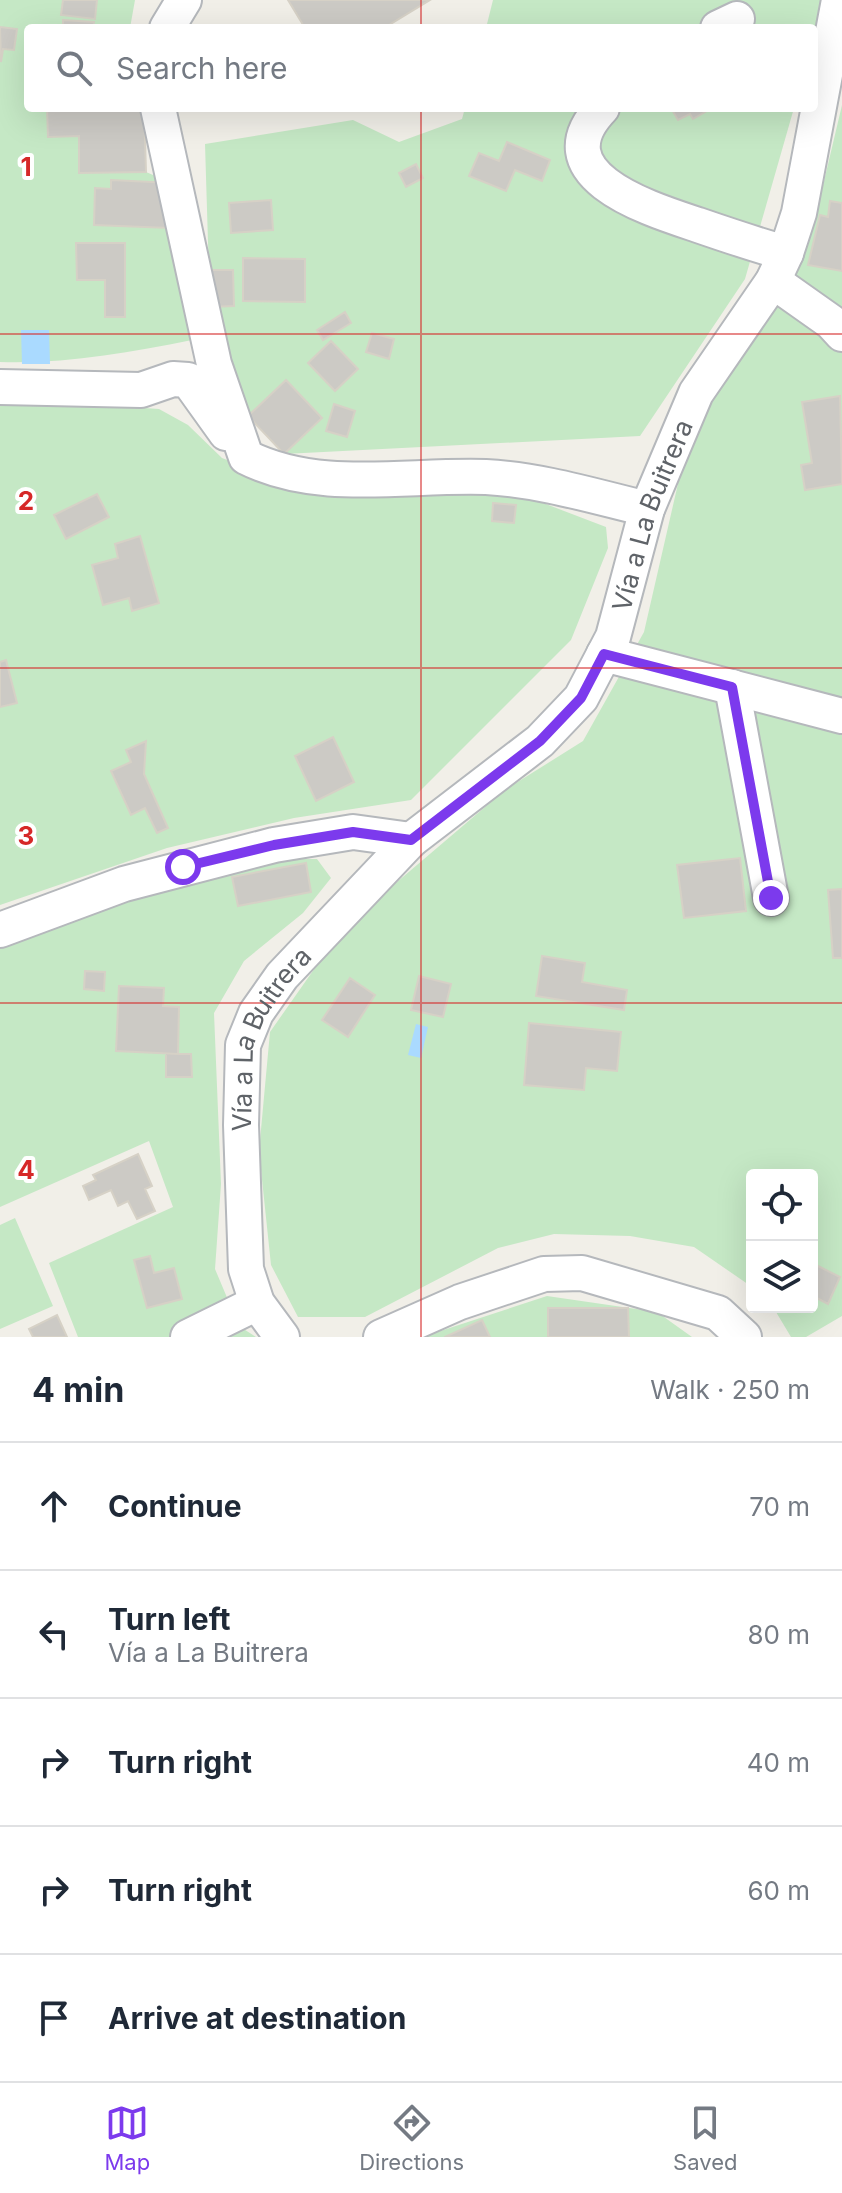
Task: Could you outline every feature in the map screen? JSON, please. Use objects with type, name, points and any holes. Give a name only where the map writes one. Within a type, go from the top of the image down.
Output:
[{"type":"street","points":[[169,24],[184,0]]},
{"type":"street","name":"Vía a La Buitrera","points":[[818,112],[839,0]]},
{"type":"street","points":[[159,112],[214,364],[246,457]]},
{"type":"street","points":[[598,112],[583,138],[586,162],[603,184],[637,204],[779,267],[842,334]]},
{"type":"street","name":"Vía a La Buitrera","points":[[282,1337],[257,1303],[246,1269],[241,1118],[243,1045],[256,1013],[282,976],[411,840],[540,741],[581,698],[613,637],[647,509],[696,393],[779,267],[799,213],[818,112]]},
{"type":"street","points":[[0,387],[141,390],[173,379],[188,380],[246,457],[274,472],[346,479],[484,477],[534,481],[647,509]]},
{"type":"street","points":[[604,654],[842,716]]},
{"type":"street","points":[[732,687],[771,898]]},
{"type":"street","points":[[0,930],[124,884],[274,845],[353,832],[411,840]]},
{"type":"street","points":[[381,1337],[460,1302],[544,1274],[582,1273],[718,1313],[744,1337]]},
{"type":"street","points":[[188,1337],[257,1303]]},
{"type":"green space","points":[[0,0],[135,0],[131,24],[24,24],[24,112],[144,112],[146,172],[172,183],[192,340],[96,357],[0,362]]},
{"type":"green space","points":[[493,0],[827,0],[818,29],[818,24],[487,24]]},
{"type":"green space","points":[[842,105],[842,1316],[806,1337],[791,1337],[777,1313],[818,1313],[818,1169],[746,1169],[746,1283],[694,1247],[630,1236],[554,1234],[498,1248],[365,1317],[298,1317],[271,1265],[259,1151],[270,1032],[343,928],[505,790],[583,741],[644,632],[688,440],[816,215]]},
{"type":"green space","points":[[464,112],[793,112],[745,279],[640,436],[284,454],[248,416],[210,307],[205,144],[353,120],[399,142],[462,119]]},
{"type":"green space","points":[[0,398],[159,409],[188,425],[222,458],[271,477],[496,485],[606,527],[608,548],[571,640],[411,800],[294,818],[167,848],[0,905]]},
{"type":"green space","points":[[295,859],[317,859],[331,878],[303,913],[244,961],[214,1013],[221,1184],[215,1269],[239,1326],[256,1337],[78,1337],[49,1263],[173,1207],[149,1141],[0,1207],[0,940],[145,892],[220,873]]},
{"type":"green space","points":[[15,1218],[53,1306],[0,1329],[0,1225]]},
{"type":"green space","points":[[547,1296],[657,1312],[692,1337],[422,1337]]},
{"type":"water","points":[[21,330],[49,330],[50,364],[22,364]]},
{"type":"water","points":[[416,1024],[428,1027],[421,1058],[408,1055]]},
{"type":"building","points":[[63,0],[97,0],[95,19],[61,15]]},
{"type":"building","points":[[288,0],[430,0],[391,24],[303,24]]},
{"type":"building","points":[[63,20],[94,22],[94,24],[63,24]]},
{"type":"building","points":[[0,27],[17,29],[14,50],[3,49],[1,62]]},
{"type":"building","points":[[47,112],[144,112],[146,172],[79,173],[79,136],[48,137]]},
{"type":"building","points":[[673,112],[705,112],[693,119],[690,114],[678,120]]},
{"type":"building","points":[[507,142],[550,160],[542,181],[515,170],[506,191],[469,176],[479,153],[499,161]]},
{"type":"building","points":[[416,164],[423,178],[406,187],[399,173]]},
{"type":"building","points":[[111,180],[172,183],[170,228],[94,225],[95,188],[111,189]]},
{"type":"building","points":[[271,200],[273,230],[231,233],[229,203]]},
{"type":"building","points":[[830,201],[842,203],[842,271],[808,265],[820,215],[828,217]]},
{"type":"building","points":[[76,243],[125,243],[125,317],[105,317],[105,280],[77,280]]},
{"type":"building","points":[[243,258],[305,259],[305,302],[243,301]]},
{"type":"building","points":[[208,270],[233,270],[234,306],[210,307]]},
{"type":"building","points":[[345,312],[351,323],[323,340],[317,330]]},
{"type":"building","points":[[372,333],[394,339],[389,359],[366,352]]},
{"type":"building","points":[[331,341],[358,369],[335,391],[308,363]]},
{"type":"building","points":[[286,380],[322,418],[284,454],[248,416]]},
{"type":"building","points":[[840,396],[842,484],[805,490],[801,465],[812,463],[802,402]]},
{"type":"building","points":[[334,404],[355,411],[347,437],[326,431]]},
{"type":"building","points":[[97,494],[109,517],[66,539],[54,515]]},
{"type":"building","points":[[493,503],[516,505],[514,523],[492,521]]},
{"type":"building","points":[[140,536],[159,603],[132,611],[129,598],[103,605],[92,565],[118,558],[115,544]]},
{"type":"building","points":[[6,660],[17,703],[0,707],[0,662]]},
{"type":"building","points":[[333,737],[354,782],[316,801],[295,756]]},
{"type":"building","points":[[146,741],[144,774],[168,828],[157,833],[145,808],[131,815],[111,771],[131,762],[126,750]]},
{"type":"building","points":[[740,858],[746,911],[684,918],[677,865]]},
{"type":"building","points":[[306,863],[311,892],[238,906],[232,877]]},
{"type":"building","points":[[842,889],[842,958],[833,958],[828,890]]},
{"type":"building","points":[[542,956],[585,963],[582,982],[627,990],[624,1010],[536,996]]},
{"type":"building","points":[[85,971],[105,972],[104,991],[84,989]]},
{"type":"building","points":[[419,976],[451,984],[443,1017],[411,1010]]},
{"type":"building","points":[[350,978],[375,995],[348,1037],[322,1020]]},
{"type":"building","points":[[119,986],[164,988],[163,1006],[179,1007],[178,1054],[116,1051]]},
{"type":"building","points":[[529,1023],[621,1032],[617,1071],[586,1068],[584,1090],[524,1085]]},
{"type":"building","points":[[166,1054],[191,1054],[192,1077],[166,1077]]},
{"type":"building","points":[[138,1154],[152,1186],[145,1189],[155,1211],[137,1219],[128,1201],[118,1206],[111,1190],[89,1200],[83,1186],[96,1180],[93,1175]]},
{"type":"building","points":[[150,1256],[154,1273],[174,1268],[182,1299],[147,1308],[134,1260]]},
{"type":"building","points":[[818,1266],[840,1277],[828,1304],[818,1299]]},
{"type":"building","points":[[548,1308],[628,1308],[629,1337],[548,1337]]},
{"type":"building","points":[[57,1315],[67,1337],[33,1337],[29,1329]]},
{"type":"building","points":[[482,1320],[490,1337],[445,1337]]},
{"type":"route","points":[[183,867],[274,845],[353,832],[411,840],[540,741],[581,698],[604,654],[732,687],[771,898]]}]
